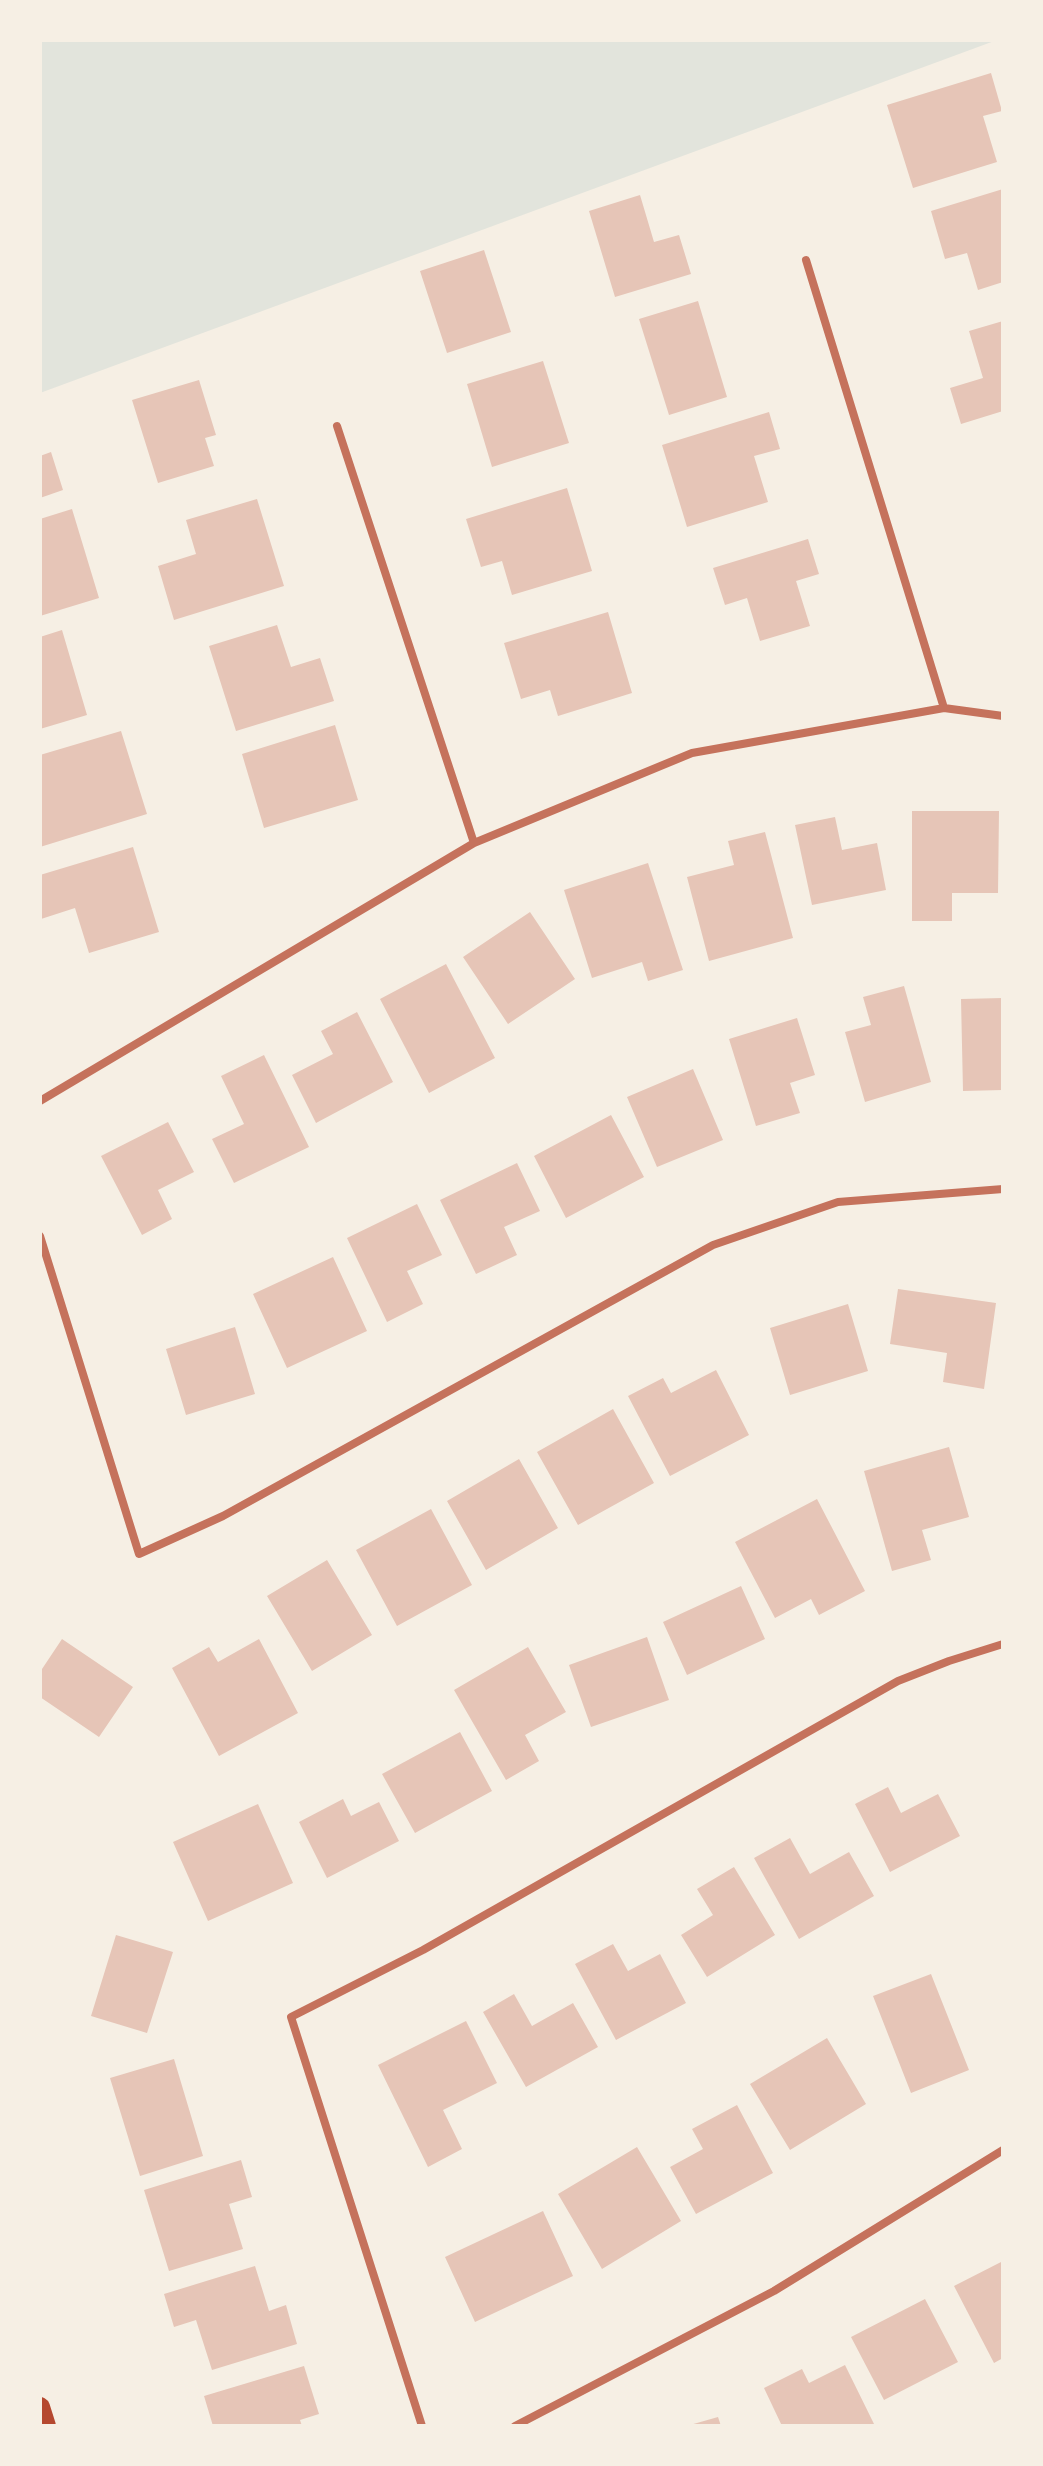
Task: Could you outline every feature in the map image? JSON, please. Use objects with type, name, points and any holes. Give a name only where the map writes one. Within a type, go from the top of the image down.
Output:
[{"type":"main road","points":[[40,2407],[46,2426]]},
{"type":"street","points":[[806,260],[944,708]]},
{"type":"street","points":[[337,426],[474,843]]},
{"type":"street","points":[[40,1101],[474,843],[692,753],[944,708],[1003,716]]},
{"type":"street","points":[[40,1236],[139,1554],[223,1516],[713,1245],[838,1202],[1003,1189]]},
{"type":"street","points":[[422,2426],[291,2017],[423,1950],[898,1681],[1003,1644]]},
{"type":"street","points":[[515,2426],[774,2291],[1003,2150]]},
{"type":"shaded area","points":[[40,40],[997,40],[40,393]]},
{"type":"building","points":[[991,73],[1002,111],[983,116],[997,162],[913,188],[887,105]]},
{"type":"building","points":[[1003,189],[1003,282],[978,290],[967,253],[945,259],[931,211]]},
{"type":"building","points":[[640,195],[654,242],[679,235],[691,274],[615,297],[589,211]]},
{"type":"building","points":[[484,250],[511,332],[447,353],[420,271]]},
{"type":"building","points":[[698,301],[727,397],[669,415],[639,319]]},
{"type":"building","points":[[1003,321],[1003,411],[961,424],[950,388],[983,378],[969,331]]},
{"type":"building","points":[[543,361],[569,443],[492,467],[467,384]]},
{"type":"building","points":[[199,380],[216,435],[205,438],[214,466],[158,483],[132,400]]},
{"type":"building","points":[[769,412],[780,449],[754,456],[768,502],[687,527],[662,445]]},
{"type":"building","points":[[51,452],[63,490],[40,498],[40,456]]},
{"type":"building","points":[[567,488],[592,571],[512,595],[502,561],[481,567],[466,519]]},
{"type":"building","points":[[257,499],[284,586],[174,620],[158,566],[196,554],[186,520]]},
{"type":"building","points":[[72,509],[99,598],[40,616],[40,519]]},
{"type":"building","points":[[808,539],[819,574],[796,581],[810,626],[760,641],[747,598],[725,605],[713,568]]},
{"type":"building","points":[[608,612],[632,693],[558,716],[550,690],[521,699],[504,643]]},
{"type":"building","points":[[277,625],[291,667],[320,658],[334,701],[236,731],[209,646]]},
{"type":"building","points":[[62,630],[87,715],[40,729],[40,637]]},
{"type":"building","points":[[335,725],[358,800],[264,828],[242,754]]},
{"type":"building","points":[[121,731],[147,814],[40,847],[40,755]]},
{"type":"building","points":[[912,811],[999,811],[998,893],[952,893],[952,921],[912,921]]},
{"type":"building","points":[[835,817],[842,850],[877,843],[886,890],[812,905],[795,825]]},
{"type":"building","points":[[765,832],[793,938],[709,961],[687,877],[734,865],[728,841]]},
{"type":"building","points":[[133,847],[159,932],[89,953],[75,908],[41,919],[40,875]]},
{"type":"building","points":[[648,863],[683,970],[648,981],[642,962],[592,978],[564,890]]},
{"type":"building","points":[[530,912],[575,979],[508,1024],[463,957]]},
{"type":"building","points":[[446,964],[495,1058],[429,1093],[380,999]]},
{"type":"building","points":[[904,986],[931,1082],[865,1102],[845,1032],[871,1025],[863,997]]},
{"type":"building","points":[[1003,998],[1003,1090],[963,1091],[961,999]]},
{"type":"building","points":[[357,1012],[393,1082],[316,1123],[292,1075],[333,1054],[321,1031]]},
{"type":"building","points":[[797,1018],[815,1075],[790,1083],[800,1113],[756,1126],[729,1039]]},
{"type":"building","points":[[264,1055],[309,1147],[234,1183],[212,1139],[244,1124],[221,1076]]},
{"type":"building","points":[[693,1069],[723,1140],[657,1167],[627,1097]]},
{"type":"building","points":[[611,1115],[644,1177],[566,1218],[534,1156]]},
{"type":"building","points":[[168,1122],[194,1172],[158,1190],[172,1219],[142,1235],[101,1156]]},
{"type":"building","points":[[517,1163],[540,1211],[504,1227],[517,1255],[476,1274],[440,1200]]},
{"type":"building","points":[[417,1204],[442,1255],[407,1271],[423,1304],[387,1322],[347,1238]]},
{"type":"building","points":[[333,1257],[367,1331],[287,1368],[253,1294]]},
{"type":"building","points":[[898,1289],[996,1303],[984,1389],[943,1382],[947,1353],[890,1344]]},
{"type":"building","points":[[848,1304],[868,1371],[790,1395],[770,1328]]},
{"type":"building","points":[[235,1327],[255,1394],[186,1415],[166,1349]]},
{"type":"building","points":[[716,1370],[749,1435],[670,1476],[628,1396],[663,1378],[671,1393]]},
{"type":"building","points":[[613,1409],[654,1483],[578,1525],[537,1452]]},
{"type":"building","points":[[949,1447],[969,1517],[922,1530],[931,1560],[892,1571],[864,1471]]},
{"type":"building","points":[[519,1459],[558,1528],[486,1570],[447,1501]]},
{"type":"building","points":[[817,1499],[865,1591],[819,1615],[811,1599],[775,1618],[735,1542]]},
{"type":"building","points":[[431,1509],[472,1585],[397,1626],[356,1550]]},
{"type":"building","points":[[327,1560],[372,1635],[312,1671],[267,1596]]},
{"type":"building","points":[[741,1586],[765,1639],[687,1675],[663,1622]]},
{"type":"building","points":[[647,1637],[669,1700],[591,1727],[569,1665]]},
{"type":"building","points":[[62,1639],[133,1687],[99,1737],[40,1697],[40,1672]]},
{"type":"building","points":[[259,1639],[298,1713],[219,1756],[172,1668],[209,1647],[218,1662]]},
{"type":"building","points":[[528,1647],[566,1712],[525,1735],[539,1761],[506,1780],[454,1690]]},
{"type":"building","points":[[460,1732],[492,1791],[415,1833],[382,1774]]},
{"type":"building","points":[[888,1787],[901,1813],[938,1794],[960,1836],[890,1872],[855,1804]]},
{"type":"building","points":[[343,1799],[351,1816],[379,1802],[399,1841],[327,1878],[299,1822]]},
{"type":"building","points":[[258,1804],[293,1883],[208,1921],[173,1842]]},
{"type":"building","points":[[790,1838],[810,1874],[849,1852],[874,1896],[799,1939],[754,1858]]},
{"type":"building","points":[[734,1867],[775,1935],[707,1977],[681,1935],[713,1915],[697,1889]]},
{"type":"building","points":[[116,1935],[173,1952],[147,2033],[91,2016]]},
{"type":"building","points":[[613,1944],[628,1971],[660,1954],[686,2003],[616,2040],[575,1964]]},
{"type":"building","points":[[931,1974],[969,2070],[911,2093],[873,1996]]},
{"type":"building","points":[[514,1994],[532,2026],[573,2003],[598,2047],[526,2087],[483,2012]]},
{"type":"building","points":[[466,2021],[497,2083],[443,2110],[462,2149],[428,2167],[378,2065]]},
{"type":"building","points":[[827,2038],[866,2104],[790,2150],[750,2084]]},
{"type":"building","points":[[174,2059],[203,2156],[140,2176],[110,2078]]},
{"type":"building","points":[[737,2105],[773,2173],[696,2214],[670,2167],[703,2149],[692,2129]]},
{"type":"building","points":[[637,2147],[681,2221],[602,2269],[558,2194]]},
{"type":"building","points":[[241,2160],[252,2197],[229,2204],[243,2249],[169,2271],[144,2190]]},
{"type":"building","points":[[543,2211],[573,2276],[475,2322],[445,2257]]},
{"type":"building","points":[[1003,2261],[1003,2358],[994,2363],[954,2286]]},
{"type":"building","points":[[255,2266],[269,2311],[286,2305],[297,2344],[212,2370],[196,2320],[174,2327],[164,2294]]},
{"type":"building","points":[[925,2299],[958,2362],[884,2400],[851,2337]]},
{"type":"building","points":[[845,2365],[875,2426],[782,2426],[764,2388],[802,2369],[809,2383]]},
{"type":"building","points":[[304,2366],[319,2414],[300,2420],[302,2426],[213,2426],[204,2396]]},
{"type":"building","points":[[718,2417],[721,2426],[690,2426],[690,2425]]}]
